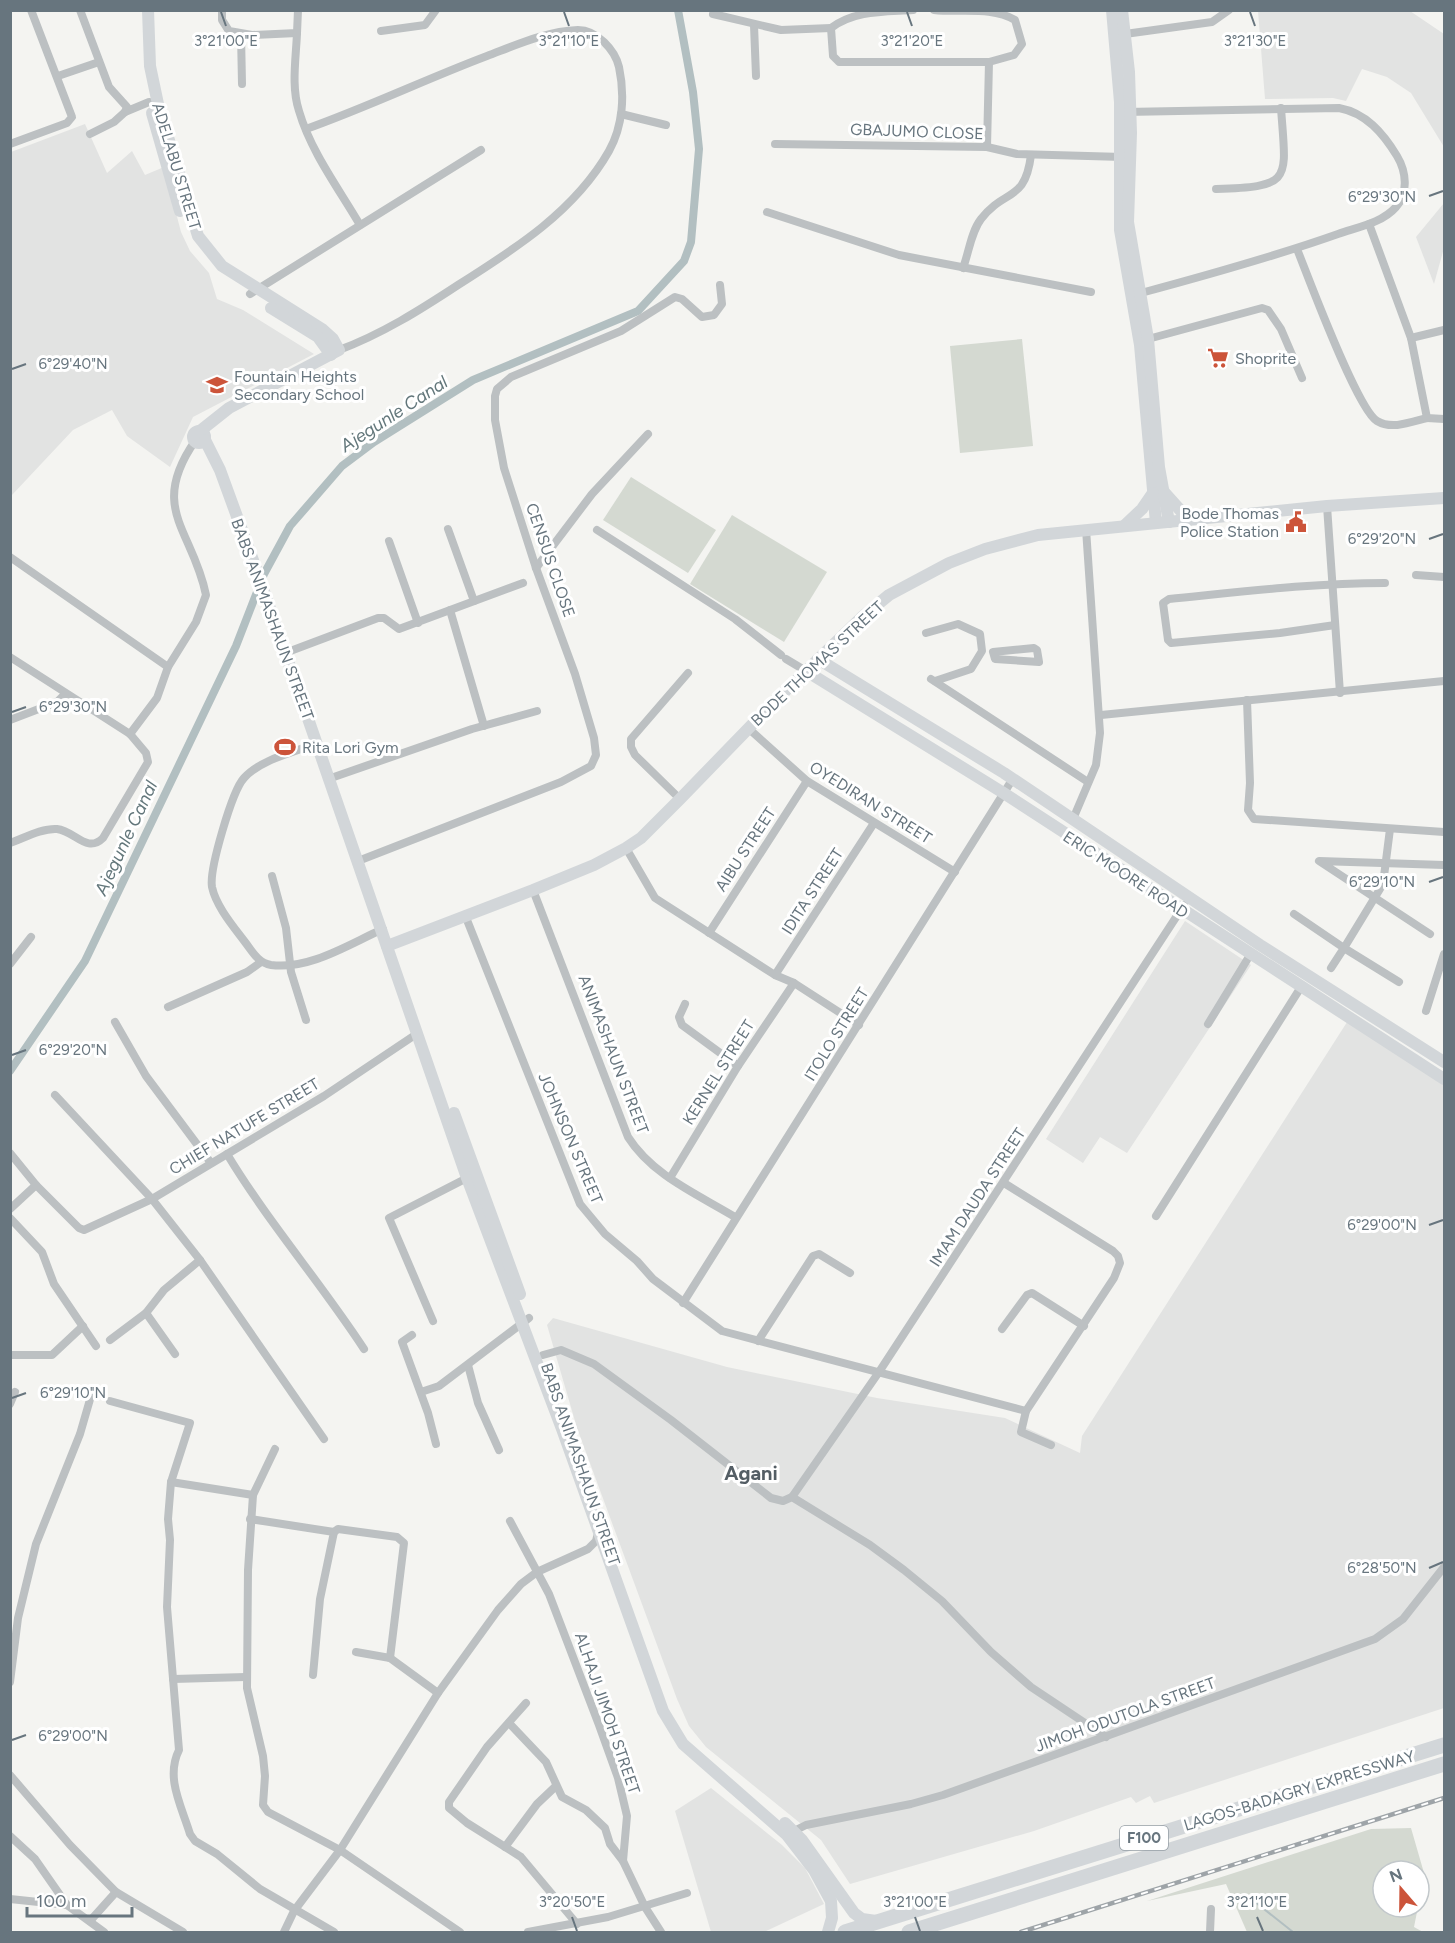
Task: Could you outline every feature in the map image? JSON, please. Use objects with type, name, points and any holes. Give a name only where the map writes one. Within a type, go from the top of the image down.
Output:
[{"type":"highway","name":"LAGOS-BADAGRY EXPRESSWAY","points":[[845,1932],[1444,1744]]},
{"type":"highway","name":"LAGOS-BADAGRY EXPRESSWAY","points":[[909,1932],[1444,1764]]},
{"type":"main road","name":"ADELABU STREET","points":[[140,10],[153,103],[182,216],[194,247],[209,265],[340,351]]},
{"type":"main road","name":"ADELABU STREET","points":[[148,10],[153,103]]},
{"type":"main road","points":[[1112,10],[1125,112]]},
{"type":"main road","points":[[1122,10],[1125,34],[1125,157],[1128,222],[1148,339],[1147,375],[1162,522]]},
{"type":"main road","points":[[1125,157],[1120,230],[1147,375]]},
{"type":"main road","points":[[200,437],[229,408],[340,351]]},
{"type":"main road","name":"BABS ANIMASHAUN STREET","points":[[200,437],[217,463],[254,563],[331,778],[358,861],[526,1320],[598,1533],[644,1651]]},
{"type":"main road","points":[[1158,492],[1189,520]]},
{"type":"main road","points":[[1125,525],[1158,492]]},
{"type":"main road","name":"BODE THOMAS STREET","points":[[387,939],[465,915],[533,890],[594,865],[626,848],[640,838],[680,800],[748,728],[861,618],[889,595],[918,578],[976,552],[1038,535],[1086,529],[1327,506],[1444,498]]},
{"type":"main road","name":"ERIC MOORE ROAD","points":[[818,659],[1073,819],[1260,945],[1444,1062]]},
{"type":"main road","name":"ERIC MOORE ROAD","points":[[806,671],[1002,792],[1250,955],[1444,1077]]},
{"type":"main road","name":"BABS ANIMASHAUN STREET","points":[[387,939],[467,1178],[526,1320],[543,1355],[663,1711],[677,1737],[709,1769],[790,1833],[832,1879],[854,1913],[862,1919],[878,1921]]},
{"type":"main road","name":"BABS ANIMASHAUN STREET","points":[[790,1833],[829,1895],[833,1910],[828,1932]]},
{"type":"street","points":[[10,144],[71,120],[72,117],[32,10]]},
{"type":"street","points":[[80,10],[110,87],[127,107],[125,112]]},
{"type":"street","points":[[222,10],[225,27],[241,34],[297,33]]},
{"type":"street","points":[[298,10],[295,89],[298,110],[306,129],[360,225]]},
{"type":"street","points":[[381,31],[425,25],[436,10]]},
{"type":"street","points":[[713,14],[782,30],[831,28],[841,21],[869,13],[913,10]]},
{"type":"street","points":[[831,28],[830,49],[839,62],[989,62],[1005,59],[1019,50],[1022,39],[1015,20],[991,11],[934,10]]},
{"type":"street","points":[[1125,34],[1212,22],[1229,10]]},
{"type":"street","points":[[754,25],[756,76]]},
{"type":"street","points":[[306,129],[367,107],[504,49],[556,32],[581,30],[596,36],[610,48],[618,64],[622,85],[621,114],[609,150],[587,184],[540,230],[413,314],[340,351]]},
{"type":"street","points":[[241,34],[242,84]]},
{"type":"street","points":[[58,76],[99,62]]},
{"type":"street","points":[[987,147],[989,62]]},
{"type":"street","points":[[90,134],[114,122],[125,112],[153,103]]},
{"type":"street","points":[[1216,189],[1263,186],[1278,177],[1282,171],[1285,154],[1281,108]]},
{"type":"street","points":[[1125,112],[1281,108],[1349,110],[1369,120],[1383,136],[1405,173],[1403,196],[1397,206],[1369,224],[1297,249],[1141,293]]},
{"type":"street","points":[[621,114],[666,125]]},
{"type":"street","name":"GBAJUMO CLOSE","points":[[775,144],[987,147],[1002,152],[1031,155],[1125,157]]},
{"type":"street","points":[[253,292],[481,150]]},
{"type":"street","points":[[963,268],[979,221],[993,207],[1020,189],[1029,173],[1031,155]]},
{"type":"street","points":[[767,212],[866,247],[1091,292]]},
{"type":"street","points":[[1369,224],[1411,338],[1426,418]]},
{"type":"street","points":[[1297,249],[1343,361],[1368,412],[1377,421],[1391,425],[1426,418],[1444,419]]},
{"type":"street","name":"CENSUS CLOSE","points":[[358,861],[561,782],[591,766],[596,754],[594,738],[575,674],[536,568],[502,457],[494,407],[497,389],[511,377],[635,324],[675,297],[682,299],[702,317],[714,315],[722,304],[720,285]]},
{"type":"street","points":[[1148,339],[1262,308],[1268,310],[1281,329],[1302,378]]},
{"type":"street","points":[[1411,338],[1444,330]]},
{"type":"street","points":[[536,568],[592,494],[648,434]]},
{"type":"street","points":[[130,734],[157,698],[168,667],[196,621],[206,595],[172,500],[177,475],[200,437]]},
{"type":"street","points":[[1327,506],[1340,693]]},
{"type":"street","points":[[448,529],[474,601]]},
{"type":"street","points":[[1073,819],[1099,752],[1101,715],[1086,529]]},
{"type":"street","points":[[597,530],[735,619],[783,657],[806,671]]},
{"type":"street","points":[[389,542],[418,623]]},
{"type":"street","points":[[10,557],[168,667]]},
{"type":"street","points":[[1416,575],[1444,577]]},
{"type":"street","points":[[1335,625],[1280,633],[1171,643],[1168,640],[1162,603],[1168,599],[1332,583],[1384,582]]},
{"type":"street","points":[[285,653],[378,618],[384,618],[399,629],[523,583]]},
{"type":"street","points":[[450,610],[484,726]]},
{"type":"street","points":[[926,633],[958,624],[980,634],[982,651],[971,669]]},
{"type":"street","points":[[993,652],[995,659],[1039,662],[1037,650],[1034,648],[993,652],[971,669],[933,680],[1088,782]]},
{"type":"street","points":[[10,657],[130,734],[146,753],[148,762],[99,842],[90,846],[69,832],[57,829],[46,830],[10,843]]},
{"type":"street","points":[[680,800],[635,755],[630,747],[631,739],[688,673]]},
{"type":"street","points":[[1101,715],[1444,681]]},
{"type":"street","points":[[10,720],[57,702],[65,694]]},
{"type":"street","points":[[1247,700],[1250,783],[1248,810],[1254,819],[1444,832]]},
{"type":"street","points":[[331,778],[484,726],[537,711]]},
{"type":"street","name":"OYEDIRAN STREET","points":[[748,728],[807,781],[955,872]]},
{"type":"street","points":[[261,962],[228,919],[215,896],[212,875],[215,859],[241,780],[260,766],[318,743]]},
{"type":"street","name":"ITOLO STREET","points":[[683,1303],[735,1217],[859,1026],[1002,792],[1012,780]]},
{"type":"street","name":"AIBU STREET","points":[[710,933],[807,781]]},
{"type":"street","name":"IDITA STREET","points":[[774,975],[874,823]]},
{"type":"street","points":[[1331,968],[1383,884],[1390,829]]},
{"type":"street","points":[[626,848],[655,898],[774,975],[794,983],[859,1026]]},
{"type":"street","points":[[1430,934],[1319,861],[1444,865]]},
{"type":"street","points":[[272,876],[286,928],[291,965],[306,1020]]},
{"type":"street","name":"ANIMASHAUN STREET","points":[[533,890],[628,1137],[644,1158],[670,1178],[735,1217]]},
{"type":"street","name":"IMAM DAUDA STREET","points":[[792,1497],[879,1372],[1190,896]]},
{"type":"street","points":[[1294,914],[1399,982]]},
{"type":"street","name":"JOHNSON STREET","points":[[465,915],[580,1204],[604,1234],[683,1303],[722,1331],[1026,1411]]},
{"type":"street","points":[[10,964],[31,937]]},
{"type":"street","points":[[168,1007],[247,972],[261,962],[291,965],[387,939]]},
{"type":"street","points":[[1426,1011],[1444,954]]},
{"type":"street","points":[[1208,1024],[1250,955]]},
{"type":"street","name":"KERNEL STREET","points":[[670,1178],[738,1066],[794,983]]},
{"type":"street","points":[[1156,1216],[1301,987]]},
{"type":"street","points":[[685,1004],[679,1017],[682,1025],[738,1066]]},
{"type":"street","points":[[115,1022],[146,1076],[211,1163]]},
{"type":"street","name":"CHIEF NATUFE STREET","points":[[36,1185],[79,1228],[84,1230],[152,1199],[328,1093],[418,1033]]},
{"type":"street","points":[[55,1095],[152,1199],[200,1260],[324,1439]]},
{"type":"street","points":[[10,1153],[36,1185],[10,1209]]},
{"type":"street","points":[[227,1154],[255,1198],[326,1292],[364,1349]]},
{"type":"street","points":[[433,1321],[389,1218],[467,1178]]},
{"type":"street","points":[[1004,1183],[1118,1256],[1120,1263],[1114,1278],[1084,1326],[1026,1411],[1021,1432],[1051,1445]]},
{"type":"street","points":[[10,1218],[42,1252],[54,1284],[96,1346]]},
{"type":"street","points":[[758,1341],[813,1256],[819,1254],[850,1273]]},
{"type":"street","points":[[110,1340],[146,1313],[170,1284],[200,1260]]},
{"type":"street","points":[[1002,1329],[1027,1295],[1032,1293],[1084,1326]]},
{"type":"street","points":[[146,1313],[175,1354]]},
{"type":"street","points":[[421,1392],[439,1386],[526,1320]]},
{"type":"street","points":[[10,1356],[52,1355],[83,1326]]},
{"type":"street","points":[[412,1335],[402,1342],[421,1392],[436,1444]]},
{"type":"street","points":[[543,1355],[561,1350],[594,1364],[671,1420],[771,1498],[783,1501],[792,1497],[870,1545],[942,1602],[991,1652],[1031,1687],[1106,1737]]},
{"type":"street","points":[[468,1365],[477,1403],[499,1450]]},
{"type":"street","points":[[10,1404],[15,1392]]},
{"type":"street","points":[[10,1682],[18,1618],[36,1544],[80,1434],[91,1396]]},
{"type":"street","points":[[110,1401],[190,1423],[171,1482],[167,1607],[179,1750],[173,1764],[173,1780],[190,1834],[195,1841],[217,1854],[261,1889],[294,1911],[334,1932]]},
{"type":"street","points":[[275,1449],[253,1495],[250,1519],[246,1677],[263,1756],[264,1809],[340,1850],[459,1932]]},
{"type":"street","points":[[171,1482],[253,1495]]},
{"type":"street","points":[[250,1519],[334,1532],[338,1529],[397,1537],[404,1544],[390,1658]]},
{"type":"street","name":"ALHAJI JIMOH STREET","points":[[510,1521],[556,1612],[618,1778],[627,1816],[623,1861]]},
{"type":"street","points":[[313,1675],[320,1599],[334,1532]]},
{"type":"street","points":[[284,1932],[294,1911],[340,1850],[438,1694],[498,1610],[521,1584],[537,1572],[588,1548],[596,1541],[598,1533]]},
{"type":"street","points":[[588,1548],[606,1554]]},
{"type":"street","name":"JIMOH ODUTOLA STREET","points":[[790,1833],[806,1825],[922,1801],[1376,1639],[1403,1619],[1444,1567]]},
{"type":"street","points":[[356,1652],[390,1658],[438,1694]]},
{"type":"street","points":[[173,1679],[246,1677]]},
{"type":"street","points":[[525,1703],[487,1747],[449,1802],[453,1814],[506,1846],[532,1868],[577,1924]]},
{"type":"street","points":[[509,1722],[546,1762],[556,1786],[569,1803],[582,1807],[597,1819],[623,1861],[645,1907],[661,1932]]},
{"type":"street","points":[[10,1775],[70,1845],[116,1892],[183,1932]]},
{"type":"street","points":[[506,1846],[537,1804],[556,1786]]},
{"type":"street","points":[[10,1836],[35,1859],[67,1905],[104,1932]]},
{"type":"street","points":[[90,1921],[116,1892]]},
{"type":"street","points":[[528,1932],[577,1924],[645,1907],[687,1893]]},
{"type":"street","points":[[10,1899],[67,1905]]},
{"type":"street","points":[[1210,1932],[1211,1909]]},
{"type":"shaded area","points":[[1258,11],[1410,11],[1444,34],[1444,147],[1411,93],[1387,77],[1362,69],[1346,101],[1333,98],[1265,99]]},
{"type":"shaded area","points":[[85,124],[107,173],[132,151],[145,175],[164,167],[181,232],[190,251],[209,273],[217,299],[243,310],[314,354],[193,417],[170,467],[127,436],[112,410],[73,430],[12,495],[11,152]]},
{"type":"shaded area","points":[[1444,203],[1444,248],[1434,284],[1416,237]]},
{"type":"shaded area","points":[[1022,339],[1033,446],[960,453],[950,346]]},
{"type":"shaded area","points":[[631,477],[716,530],[688,573],[603,520]]},
{"type":"shaded area","points":[[732,515],[827,572],[784,642],[690,584]]},
{"type":"shaded area","points":[[1185,921],[1251,965],[1127,1153],[1100,1137],[1083,1163],[1046,1139]]},
{"type":"shaded area","points":[[1349,1019],[1444,1079],[1444,1708],[1154,1803],[1150,1796],[1136,1803],[1131,1797],[1034,1831],[850,1884],[821,1840],[706,1747],[689,1726],[577,1428],[547,1325],[553,1318],[727,1367],[877,1398],[1005,1418],[1080,1453],[1082,1436]]},
{"type":"shaded area","points":[[711,1788],[782,1845],[805,1868],[824,1904],[764,1932],[711,1932],[675,1811]]},
{"type":"shaded area","points":[[1411,1828],[1420,1859],[1371,1859],[1371,1919],[1416,1919],[1414,1927],[1423,1932],[1247,1932],[1226,1884],[1147,1901],[1371,1829]]},
{"type":"waterway","name":"Ajegunle Canal","points":[[10,1071],[85,961],[236,646],[264,574],[290,526],[342,466],[374,442],[473,380],[638,311],[684,261],[691,242],[699,149],[693,92],[678,10]]},
{"type":"waterway","points":[[1250,1898],[1293,1932]]},
{"type":"railway","points":[[1021,1932],[1444,1798]]},
{"type":"place","name":"Shoprite","points":[[1218,358]]},
{"type":"place","name":"Fountain Heights Secondary School","points":[[217,385]]},
{"type":"place","name":"Bode Thomas Police Station","points":[[1296,522]]},
{"type":"place","name":"Rita Lori Gym","points":[[285,747]]},
{"type":"district","name":"Agani","points":[[751,1473]]}]
